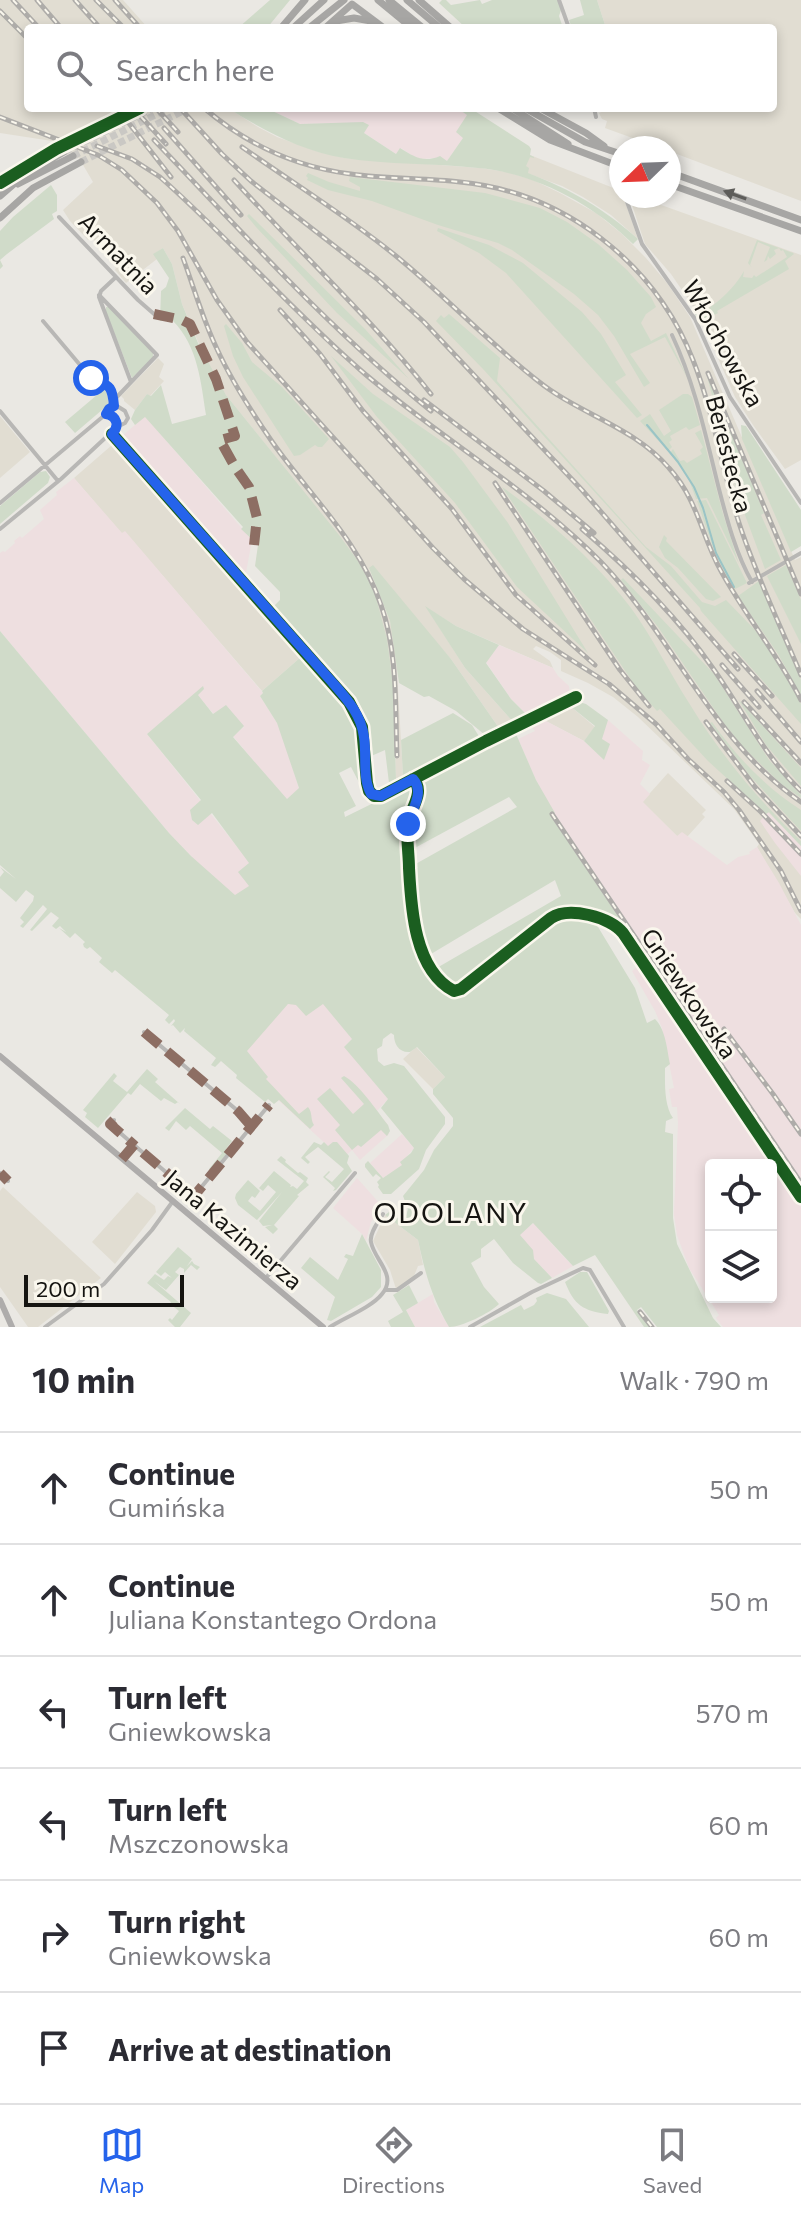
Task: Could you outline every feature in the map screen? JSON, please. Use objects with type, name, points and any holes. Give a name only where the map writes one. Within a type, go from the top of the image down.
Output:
[{"type":"main road","points":[[284,24],[305,0]]},
{"type":"main road","points":[[297,24],[324,0]]},
{"type":"main road","points":[[378,0],[407,24]]},
{"type":"main road","points":[[389,0],[418,24]]},
{"type":"main road","points":[[407,0],[435,24]]},
{"type":"main road","points":[[419,0],[446,24]]},
{"type":"main road","points":[[350,1],[379,24]]},
{"type":"main road","points":[[329,24],[350,1]]},
{"type":"main road","points":[[315,24],[350,1]]},
{"type":"main road","points":[[330,24],[354,18],[374,24]]},
{"type":"main road","points":[[504,112],[550,140],[609,162]]},
{"type":"main road","points":[[518,112],[575,149]]},
{"type":"main road","points":[[532,112],[585,142],[609,149]]},
{"type":"main road","points":[[548,112],[609,149]]},
{"type":"main road","points":[[3,194],[35,168],[64,152]]},
{"type":"main road","points":[[3,194],[73,156]]},
{"type":"main road","points":[[0,218],[33,188],[81,162]]},
{"type":"main road","points":[[681,176],[801,220]]},
{"type":"main road","points":[[681,188],[801,231]]},
{"type":"street","points":[[559,0],[568,24]]},
{"type":"street","points":[[595,112],[596,117]]},
{"type":"street","name":"Włochowska","points":[[630,208],[642,244],[695,319],[730,397],[801,503]]},
{"type":"street","name":"Armatnia","points":[[59,217],[154,314]]},
{"type":"street","points":[[99,295],[116,277]]},
{"type":"street","points":[[99,295],[131,383]]},
{"type":"street","points":[[0,503],[106,414],[157,355],[99,295]]},
{"type":"street","points":[[0,529],[128,418],[122,407],[114,403],[108,386],[91,378],[43,321]]},
{"type":"street","name":"Berestecka","points":[[672,335],[693,387],[725,513],[750,583],[801,553]]},
{"type":"street","points":[[0,411],[58,481]]},
{"type":"street","points":[[106,414],[114,418],[117,427]]},
{"type":"street","points":[[112,434],[349,702],[358,717],[364,738],[368,788],[374,796],[381,796],[576,697]]},
{"type":"street","name":"Gniewkowska","points":[[413,779],[419,785],[419,791],[408,824],[412,912],[424,959],[448,987],[454,991],[461,989],[561,913],[573,912],[613,924],[623,933],[801,1197]]},
{"type":"street","points":[[144,1032],[238,1111],[251,1126]]},
{"type":"street","name":"Jana Kazimierza","points":[[0,1056],[323,1327]]},
{"type":"street","name":"Jana Kazimierza","points":[[114,1120],[110,1124],[194,1196],[269,1105]]},
{"type":"street","points":[[122,1159],[134,1145]]},
{"type":"street","points":[[0,1173],[8,1181]]},
{"type":"street","points":[[265,1279],[355,1173]]},
{"type":"street","points":[[45,1327],[104,1284],[173,1201]]},
{"type":"street","points":[[330,1327],[373,1301],[385,1290],[386,1271],[371,1242],[383,1214]]},
{"type":"street","points":[[470,1327],[578,1269],[590,1270],[624,1327]]},
{"type":"street","points":[[385,1290],[400,1289],[421,1273]]},
{"type":"street","points":[[0,1300],[12,1327]]},
{"type":"street","points":[[0,1311],[6,1317]]},
{"type":"shaded area","points":[[0,0],[123,0],[144,24],[24,24],[24,112],[234,112],[277,137],[345,158],[480,168],[533,180],[596,213],[622,234],[667,283],[690,317],[795,560],[801,557],[801,919],[757,847],[759,844],[734,809],[638,717],[613,697],[561,671],[561,660],[550,652],[536,646],[533,649],[550,661],[553,668],[456,626],[427,608],[465,668],[514,723],[499,728],[451,659],[369,568],[390,621],[396,653],[403,776],[396,779],[393,684],[278,460],[226,395],[208,365],[182,304],[172,264],[163,248],[154,254],[157,259],[126,283],[92,237],[88,240],[63,210],[93,182],[79,158],[75,159],[71,153],[66,156],[62,149],[57,152],[52,141],[0,133]]},
{"type":"shaded area","points":[[597,0],[801,0],[801,201],[681,156],[681,136],[627,136],[605,128],[607,121],[602,119],[599,113],[602,112],[777,112],[777,24],[605,24]]},
{"type":"shaded area","points":[[274,112],[463,112],[467,115],[464,137],[447,161],[417,159],[401,148],[396,154],[349,123],[300,124]]},
{"type":"shaded area","points":[[530,155],[609,186],[609,208],[627,208],[638,239],[611,215],[583,197],[521,171]]},
{"type":"shaded area","points":[[633,208],[670,208],[801,255],[801,460],[785,469],[753,425],[735,397],[699,315],[671,274],[645,244]]},
{"type":"shaded area","points":[[158,358],[164,364],[159,377],[164,381],[150,396],[147,394],[135,410],[121,396]]},
{"type":"shaded area","points":[[0,416],[30,452],[0,478]]},
{"type":"shaded area","points":[[145,416],[252,540],[245,578],[166,489],[168,486],[163,486],[120,438]]},
{"type":"shaded area","points":[[112,445],[302,656],[262,691],[125,532],[122,534],[74,478]]},
{"type":"shaded area","points":[[74,478],[122,533],[125,531],[263,693],[260,696],[284,740],[299,789],[286,800],[233,736],[244,727],[214,714],[197,695],[147,734],[250,863],[250,886],[235,896],[231,982],[191,856],[0,631],[0,553],[44,519],[40,510]]},
{"type":"shaded area","points":[[499,645],[553,668],[569,686],[570,695],[529,717],[511,699],[486,662]]},
{"type":"shaded area","points":[[570,706],[595,727],[584,741],[544,720]]},
{"type":"shaded area","points":[[544,720],[584,741],[604,760],[601,739],[608,720],[643,751],[642,760],[650,765],[640,784],[650,794],[643,802],[677,836],[682,832],[727,865],[738,857],[750,854],[757,847],[779,883],[801,925],[801,1192],[551,816],[554,813],[518,739],[535,731],[532,727]]},
{"type":"shaded area","points":[[668,773],[706,810],[702,814],[705,817],[687,837],[677,836],[642,802]]},
{"type":"shaded area","points":[[768,812],[801,846],[801,876],[760,821]]},
{"type":"shaded area","points":[[640,965],[772,1159],[705,1159],[705,1293],[689,1268],[677,1235],[674,1214],[677,1107],[672,1107],[669,1089],[674,1088],[662,1028],[632,971]]},
{"type":"shaded area","points":[[290,997],[333,1005],[359,1033],[345,1046],[388,1099],[377,1111],[388,1125],[389,1134],[360,1160],[352,1150],[342,1159],[278,1100],[239,1058]]},
{"type":"shaded area","points":[[416,1047],[445,1077],[433,1089],[403,1059]]},
{"type":"shaded area","points":[[402,1134],[414,1148],[403,1165],[383,1178],[370,1163]]},
{"type":"shaded area","points":[[777,1167],[801,1206],[801,1327],[723,1327],[716,1318],[719,1315],[711,1303],[777,1303]]},
{"type":"shaded area","points":[[357,1178],[382,1206],[371,1222],[366,1241],[333,1208]]},
{"type":"shaded area","points":[[3,1187],[101,1278],[38,1327],[28,1327],[0,1287],[0,1191]]},
{"type":"shaded area","points":[[137,1192],[155,1206],[156,1212],[115,1264],[92,1242]]},
{"type":"shaded area","points":[[385,1215],[418,1240],[423,1265],[418,1266],[414,1276],[396,1289],[390,1270],[373,1241]]},
{"type":"shaded area","points":[[534,1223],[573,1266],[552,1278],[534,1259],[519,1234]]},
{"type":"shaded area","points":[[433,1294],[434,1302],[449,1327],[415,1327],[406,1310]]},
{"type":"green space","points":[[270,0],[290,0],[270,24],[243,24]]},
{"type":"green space","points":[[442,0],[451,5],[480,0],[482,4],[492,0],[558,0],[562,24],[462,24],[439,3]]},
{"type":"green space","points":[[580,0],[597,0],[605,24],[570,24],[569,20],[584,15]]},
{"type":"green space","points":[[234,112],[274,112],[300,124],[363,122],[369,125],[364,133],[396,154],[400,148],[419,158],[440,156],[447,161],[463,138],[456,132],[467,115],[463,112],[476,112],[529,146],[530,155],[534,158],[530,157],[526,166],[528,173],[586,201],[638,239],[633,244],[581,204],[521,176],[478,168],[377,162],[328,155],[255,125]]},
{"type":"green space","points":[[308,173],[360,191],[360,187],[349,181],[350,177],[485,193],[540,208],[567,222],[598,244],[651,297],[656,307],[646,314],[641,323],[651,341],[666,333],[689,381],[665,337],[630,354],[650,383],[644,387],[598,315],[512,250],[372,201],[328,190],[307,180]]},
{"type":"green space","points":[[51,185],[57,195],[57,211],[52,214],[54,219],[0,260],[0,231]]},
{"type":"green space","points":[[249,214],[365,329],[409,379],[337,313],[256,227],[247,216]]},
{"type":"green space","points":[[438,228],[489,245],[523,263],[582,312],[601,334],[626,375],[615,382],[642,415],[637,418],[506,273],[479,253],[437,231]]},
{"type":"green space","points":[[757,240],[793,253],[785,261],[789,269],[718,313],[702,322],[698,321],[695,314],[702,308],[705,311],[722,298],[744,271],[743,277],[756,277],[787,257],[779,248],[764,262],[770,247],[758,242],[750,265],[752,268],[748,263]]},
{"type":"green space","points":[[163,248],[172,264],[182,304],[198,343],[226,395],[339,535],[374,590],[387,639],[393,684],[396,779],[389,783],[385,750],[369,757],[363,721],[354,704],[272,608],[280,600],[280,592],[255,566],[258,545],[145,417],[135,425],[131,419],[147,394],[151,396],[161,385],[172,424],[206,415],[197,365],[188,342],[173,321],[160,321],[161,291],[169,278],[153,254]]},
{"type":"green space","points":[[106,307],[153,353],[153,358],[132,378],[106,312]]},
{"type":"green space","points":[[449,314],[500,358],[497,381],[646,547],[671,566],[702,602],[715,606],[726,600],[757,632],[801,704],[801,724],[700,608],[436,321],[441,315],[444,318]]},
{"type":"green space","points":[[226,324],[242,343],[252,362],[282,387],[329,439],[322,447],[315,445],[294,456],[243,377],[233,356]]},
{"type":"green space","points":[[331,356],[373,394],[450,447],[463,462],[508,523],[588,653],[517,587],[455,503],[377,417]]},
{"type":"green space","points":[[706,372],[781,560],[765,569],[738,496]]},
{"type":"green space","points":[[104,389],[109,404],[75,433],[65,422]]},
{"type":"green space","points":[[683,394],[692,397],[700,425],[689,430],[686,427],[670,436],[672,447],[668,451],[640,421],[650,414],[664,436],[671,431],[659,410]]},
{"type":"green space","points":[[741,425],[746,426],[801,510],[801,546],[791,552],[742,439]]},
{"type":"green space","points":[[701,430],[739,564],[707,498],[696,499],[689,480],[670,453],[673,449],[680,461],[687,463],[702,454],[700,450],[703,447],[695,433]]},
{"type":"green space","points":[[46,471],[50,477],[48,483],[0,524],[0,506],[40,472]]},
{"type":"green space","points":[[502,487],[571,543],[617,591],[639,619],[714,740],[755,793],[801,841],[801,846],[769,812],[766,814],[708,761],[638,690]]},
{"type":"green space","points":[[706,500],[747,583],[733,590],[714,551],[697,501]]},
{"type":"green space","points":[[664,535],[666,541],[721,597],[713,601],[706,599],[665,558],[659,547]]},
{"type":"green space","points":[[373,565],[451,659],[499,728],[485,735],[456,711],[399,683],[390,621],[369,568]]},
{"type":"green space","points":[[786,565],[801,600],[801,644],[767,576]]},
{"type":"green space","points":[[623,578],[714,674],[769,760],[801,798],[781,784],[742,746],[621,580]]},
{"type":"green space","points":[[759,581],[801,680],[801,695],[778,654],[738,596]]},
{"type":"green space","points":[[425,606],[456,626],[499,645],[486,663],[511,699],[529,717],[514,723],[465,668]]},
{"type":"green space","points":[[0,631],[169,833],[235,895],[249,886],[238,872],[249,863],[212,813],[198,825],[192,820],[190,810],[201,800],[147,734],[203,686],[198,695],[213,714],[226,705],[244,726],[233,737],[287,799],[299,788],[277,723],[260,696],[302,656],[338,697],[355,724],[364,792],[351,767],[339,773],[356,806],[344,812],[345,817],[408,786],[413,787],[406,817],[405,841],[412,923],[425,969],[450,994],[458,995],[560,917],[595,922],[635,988],[647,1023],[655,1019],[659,1024],[670,1064],[665,1068],[666,1094],[673,1118],[666,1121],[665,1132],[673,1134],[673,1218],[677,1244],[705,1303],[721,1327],[657,1327],[641,1307],[637,1310],[650,1327],[644,1327],[595,1255],[573,1266],[533,1223],[520,1235],[533,1250],[534,1259],[552,1278],[538,1283],[513,1263],[494,1239],[481,1249],[481,1257],[471,1263],[484,1287],[499,1304],[476,1319],[449,1327],[430,1285],[418,1240],[385,1215],[389,1212],[404,1223],[408,1209],[403,1196],[453,1126],[453,1118],[433,1094],[433,1089],[445,1077],[417,1047],[410,1052],[403,1051],[391,1033],[377,1049],[378,1061],[384,1066],[394,1063],[404,1066],[445,1117],[445,1124],[426,1150],[419,1169],[391,1194],[383,1194],[377,1182],[381,1178],[376,1174],[373,1177],[365,1164],[368,1161],[383,1178],[402,1165],[400,1162],[414,1148],[381,1108],[388,1099],[344,1047],[352,1039],[323,1004],[306,1016],[296,1005],[288,1004],[247,1051],[268,1077],[266,1079],[299,1114],[308,1107],[314,1125],[310,1129],[279,1100],[274,1104],[268,1099],[265,1102],[221,1061],[215,1067],[211,1065],[216,1058],[184,1031],[185,1028],[180,1033],[171,1026],[174,1019],[169,1024],[165,1020],[169,1015],[115,970],[112,973],[99,962],[102,958],[90,947],[84,947],[85,942],[75,933],[70,938],[60,926],[56,929],[52,926],[59,918],[51,912],[30,930],[47,909],[43,905],[23,928],[20,926],[24,922],[20,918],[34,896],[26,890],[16,902],[0,888],[0,877],[4,872],[0,867],[16,879],[0,865]]},
{"type":"green space","points":[[738,699],[801,768],[801,786],[766,745]]},
{"type":"green space","points":[[576,701],[586,704],[608,720],[602,739],[610,744],[604,760],[584,741],[595,726],[570,706],[556,714],[554,712]]},
{"type":"green space","points":[[453,713],[472,725],[480,738],[403,776],[401,740]]},
{"type":"green space","points":[[712,722],[752,770],[801,810],[801,831],[750,776]]},
{"type":"green space","points":[[516,734],[536,780],[555,813],[551,816],[623,923],[581,909],[555,910],[462,985],[453,986],[435,969],[561,896],[555,880],[426,957],[415,916],[412,866],[517,807],[509,797],[411,850],[412,820],[425,791],[422,779],[480,748]]},
{"type":"green space","points":[[147,1069],[158,1079],[155,1082],[178,1102],[175,1104],[164,1098],[161,1101],[140,1084],[131,1095],[128,1093],[98,1128],[85,1117],[87,1113],[83,1110],[114,1073],[117,1076],[113,1081],[127,1092]]},
{"type":"green space","points":[[344,1076],[368,1098],[390,1131],[387,1136],[381,1130],[361,1147],[358,1145],[352,1150],[335,1130],[340,1125],[317,1099],[330,1088],[353,1114],[364,1104],[341,1078]]},
{"type":"green space","points":[[185,1108],[210,1129],[213,1126],[232,1141],[226,1149],[228,1152],[212,1171],[209,1169],[222,1153],[190,1126],[186,1130],[176,1121],[169,1131],[165,1128]]},
{"type":"green space","points":[[314,1142],[321,1145],[324,1142],[328,1146],[337,1142],[349,1156],[347,1163],[352,1171],[336,1190],[333,1191],[335,1188],[323,1177],[329,1171],[325,1177],[332,1182],[344,1169],[318,1147],[305,1157],[310,1162],[308,1164],[301,1158]]},
{"type":"green space","points":[[281,1156],[298,1173],[308,1178],[306,1182],[309,1185],[297,1195],[274,1225],[278,1229],[273,1234],[265,1227],[272,1225],[263,1226],[259,1221],[282,1192],[257,1220],[238,1205],[235,1198],[248,1180],[260,1191],[248,1201],[260,1211],[276,1192],[268,1185],[263,1191],[259,1188],[274,1171],[290,1187],[297,1189],[304,1181],[277,1160]]},
{"type":"green space","points":[[362,1234],[381,1270],[381,1287],[372,1297],[331,1321],[327,1320],[335,1297],[301,1268],[310,1257],[338,1280],[348,1259],[344,1257],[346,1254],[353,1256]]},
{"type":"green space","points":[[178,1247],[192,1259],[187,1266],[192,1261],[200,1267],[197,1270],[191,1265],[184,1273],[180,1267],[175,1272],[179,1275],[166,1290],[154,1281],[191,1313],[180,1327],[175,1327],[168,1320],[172,1320],[179,1311],[147,1283],[155,1274],[164,1280],[168,1276],[172,1278],[165,1272],[161,1276],[156,1272]]},
{"type":"green space","points":[[580,1272],[587,1272],[608,1314],[580,1306],[572,1296],[565,1282]]},
{"type":"green space","points":[[409,1285],[418,1303],[406,1310],[415,1327],[391,1327],[388,1321],[403,1312],[393,1295]]},
{"type":"green space","points":[[547,1293],[566,1299],[589,1327],[480,1327],[521,1305],[524,1310],[534,1305],[536,1298]]},
{"type":"waterway","points":[[647,425],[694,487],[716,553],[734,587]]},
{"type":"tunnel","points":[[64,152],[145,112]]},
{"type":"tunnel","points":[[73,156],[161,112]]},
{"type":"tunnel","points":[[81,162],[181,112]]},
{"type":"railway","points":[[13,0],[35,24]]},
{"type":"railway","points":[[37,0],[58,24]]},
{"type":"railway","points":[[75,0],[96,24]]},
{"type":"railway","points":[[96,0],[120,24]]},
{"type":"railway","points":[[115,0],[136,24]]},
{"type":"railway","points":[[0,11],[24,35]]},
{"type":"railway","points":[[120,112],[171,177]]},
{"type":"railway","points":[[137,112],[166,144]]},
{"type":"railway","points":[[160,112],[178,132]]},
{"type":"railway","points":[[184,112],[251,181],[377,279],[424,322],[582,490],[738,669]]},
{"type":"railway","points":[[209,112],[254,143],[311,166],[365,176],[460,182],[535,200],[601,238],[630,264],[655,293],[676,325],[693,360],[707,400],[739,523],[801,675]]},
{"type":"railway","points":[[0,117],[98,155],[122,170],[157,203],[178,231],[217,300],[247,342],[433,548],[523,629],[609,684],[656,724],[739,810],[781,871],[801,911]]},
{"type":"railway","points":[[164,128],[241,215]]},
{"type":"railway","points":[[154,140],[322,314],[431,411]]},
{"type":"railway","points":[[97,146],[132,159],[160,177],[365,374],[574,536],[627,591],[743,750],[770,778],[801,802]]},
{"type":"railway","points":[[242,147],[396,256],[554,393],[623,431],[655,454],[687,493],[721,571],[801,700]]},
{"type":"railway","points":[[234,180],[359,312],[431,394]]},
{"type":"railway","points":[[183,258],[212,338],[236,386],[273,443],[348,540],[372,582],[390,642],[395,680],[397,756]]},
{"type":"railway","points":[[280,310],[320,354],[363,411],[452,509],[516,595],[595,665]]},
{"type":"railway","points":[[708,373],[801,594]]},
{"type":"railway","points":[[424,400],[594,533]]},
{"type":"railway","points":[[495,483],[620,670],[649,706]]},
{"type":"railway","points":[[582,529],[668,611],[712,667],[764,747],[801,791]]},
{"type":"railway","points":[[734,654],[772,696]]},
{"type":"railway","points":[[722,665],[759,707]]},
{"type":"railway","points":[[757,691],[801,742]]},
{"type":"railway","points":[[744,702],[801,763]]},
{"type":"railway","points":[[706,722],[755,787],[801,836]]},
{"type":"railway","points":[[727,781],[801,854]]},
{"type":"railway","points":[[552,814],[801,1183]]},
{"type":"railway","points":[[724,1029],[801,1134]]},
{"type":"railway","points":[[640,1312],[652,1327]]},
{"type":"marked path","points":[[154,314],[190,324],[216,379],[235,436],[220,440],[249,487],[257,518],[254,545]]},
{"type":"marked path","points":[[144,1032],[238,1111],[251,1126]]},
{"type":"marked path","points":[[122,1159],[134,1145],[194,1196],[269,1105]]},
{"type":"marked path","points":[[114,1120],[110,1124],[134,1145]]},
{"type":"marked path","points":[[0,1173],[8,1181]]},
{"type":"cycle path","points":[[0,183],[56,149],[132,112]]},
{"type":"cycle path","points":[[112,434],[349,702],[362,727],[367,783],[374,796],[381,796],[576,697]]},
{"type":"cycle path","points":[[413,779],[418,795],[409,818],[407,835],[414,919],[423,953],[441,981],[454,991],[461,989],[551,918],[559,915],[578,913],[609,922],[623,933],[801,1197]]},
{"type":"district","name":"ODOLANY","points":[[451,1212]]},
{"type":"route","points":[[91,378],[103,382],[112,394],[114,406],[106,414],[117,423],[112,434],[355,710],[362,727],[366,775],[371,794],[381,796],[413,779],[419,785],[408,824]]}]
